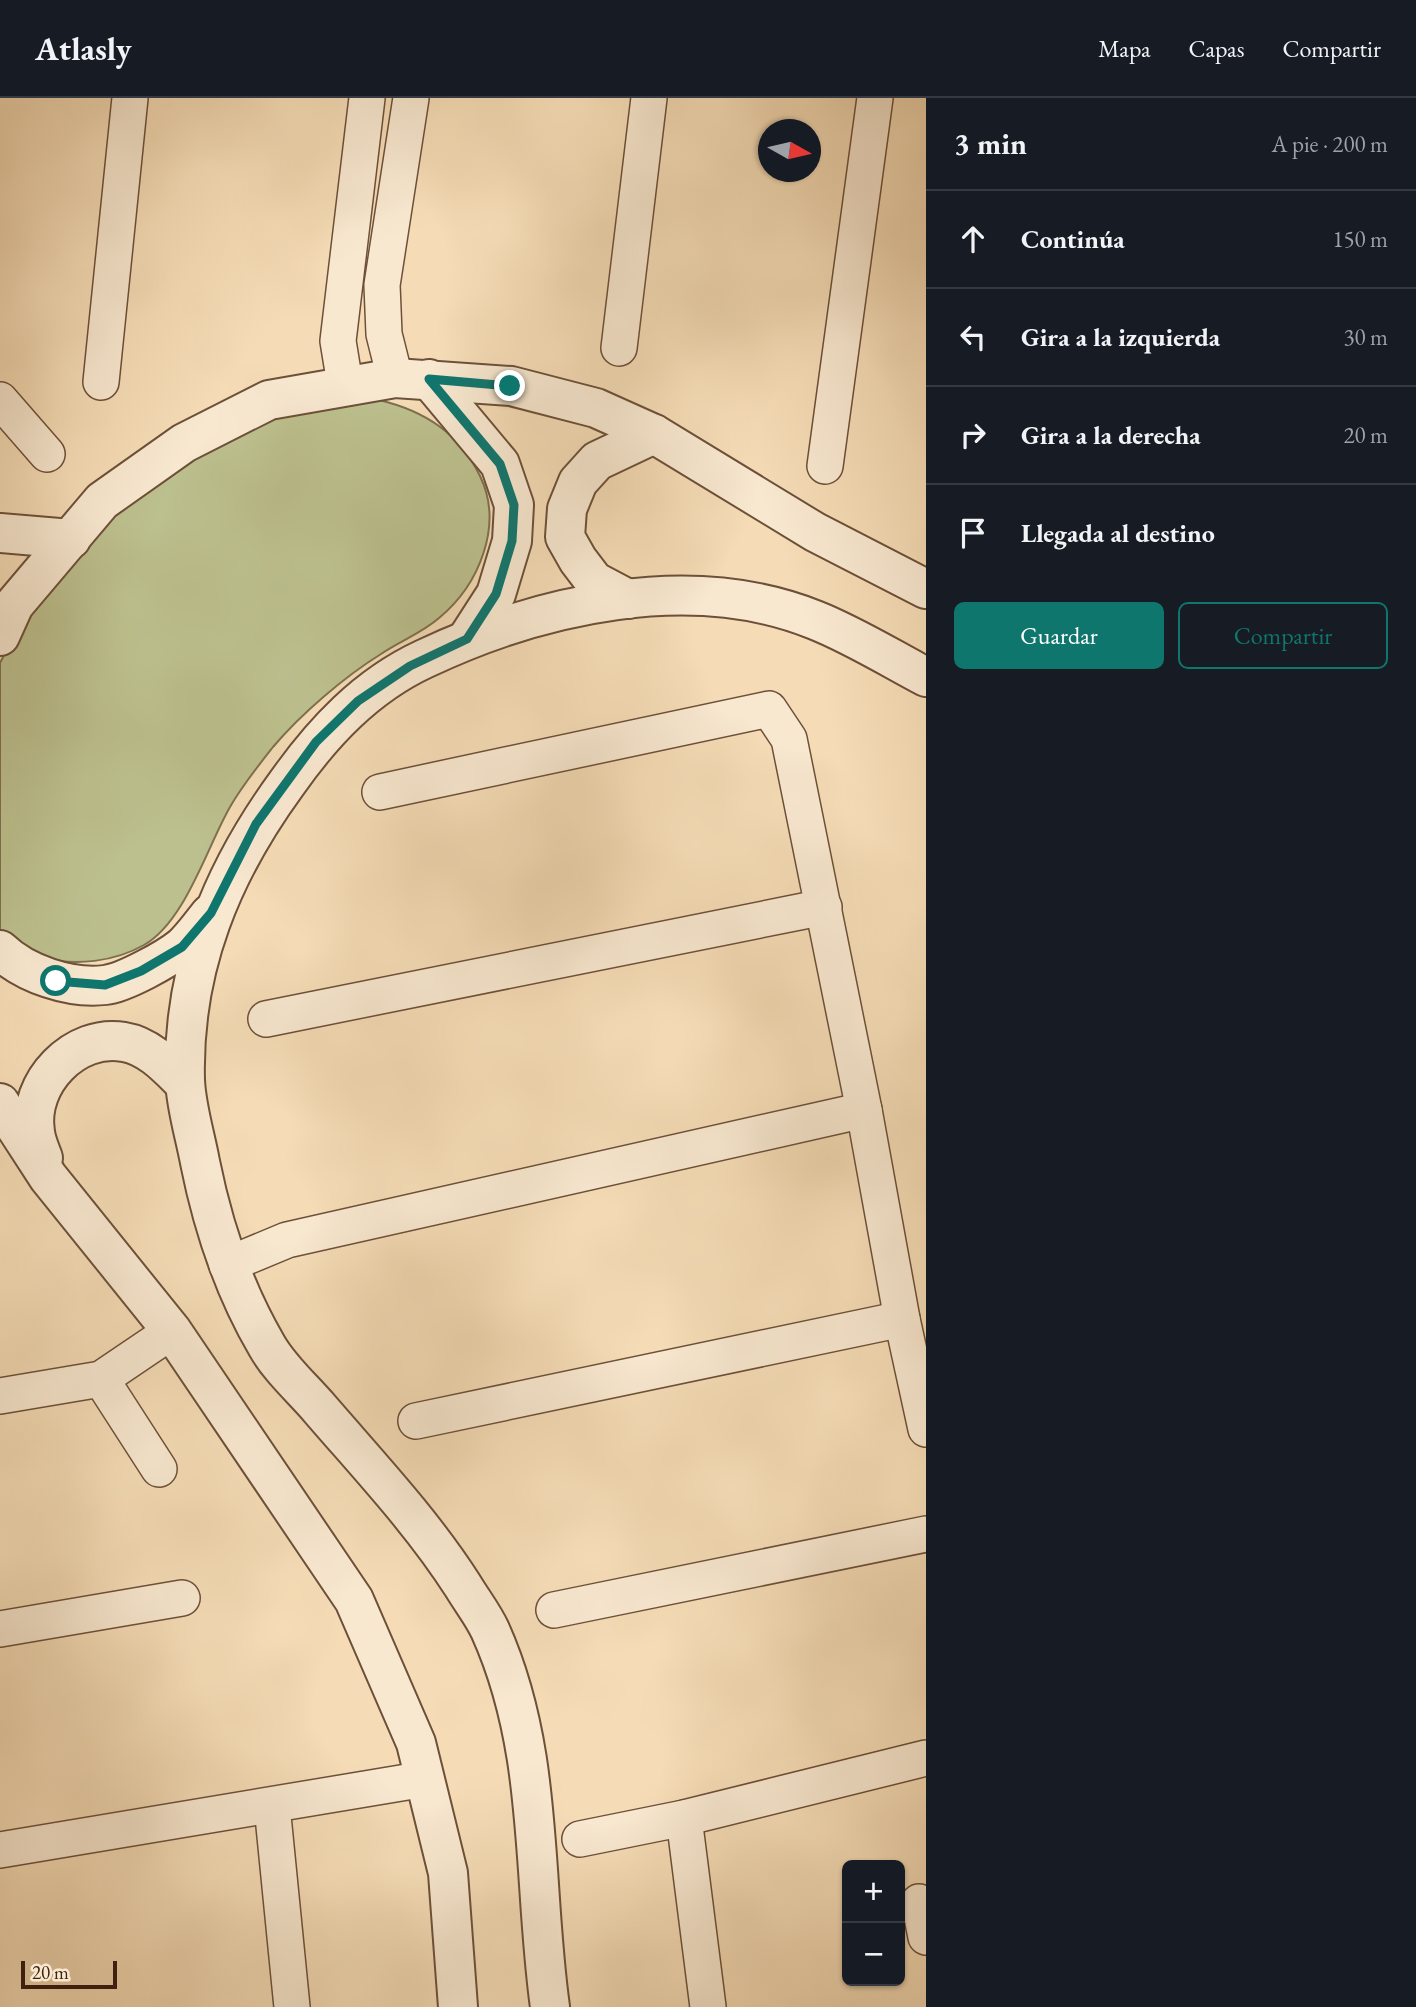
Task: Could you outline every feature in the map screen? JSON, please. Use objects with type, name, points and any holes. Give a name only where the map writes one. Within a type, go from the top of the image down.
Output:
[{"type":"street","points":[[101,382],[130,98]]},
{"type":"street","points":[[345,384],[338,341],[367,98]]},
{"type":"street","points":[[411,98],[383,285],[384,334],[412,379],[500,464],[514,505],[512,541],[496,594],[467,639]]},
{"type":"street","points":[[619,348],[649,98]]},
{"type":"street","points":[[825,466],[875,98]]},
{"type":"street","points":[[0,636],[14,605],[102,501],[184,443],[269,400],[345,384],[412,379],[523,389],[596,408],[654,434],[815,533],[926,589]]},
{"type":"street","points":[[0,400],[47,454]]},
{"type":"street","points":[[628,599],[594,581],[578,559],[565,537],[567,509],[578,482],[597,461],[654,434]]},
{"type":"street","points":[[0,533],[71,539]]},
{"type":"street","points":[[550,2007],[537,1819],[516,1698],[489,1627],[433,1539],[269,1350],[227,1265],[212,1221],[185,1084],[188,1011],[211,913],[256,824],[316,742],[358,701],[410,666],[467,639],[577,608],[628,599],[682,595],[745,600],[814,620],[926,677]]},
{"type":"street","points":[[380,792],[769,709],[789,739],[864,1110],[902,1319],[926,1429]]},
{"type":"street","points":[[267,1019],[824,907]]},
{"type":"street","points":[[0,950],[11,961],[56,981],[105,985],[141,971],[182,947],[211,913]]},
{"type":"street","points":[[48,1177],[35,1131],[37,1102],[52,1074],[69,1053],[95,1041],[125,1042],[158,1058],[185,1084]]},
{"type":"street","points":[[0,1103],[48,1177],[172,1331],[354,1600],[416,1743],[448,1873],[458,2007]]},
{"type":"street","points":[[227,1265],[287,1240],[864,1110]]},
{"type":"street","points":[[416,1421],[902,1319]]},
{"type":"street","points":[[0,1396],[101,1379],[172,1331]]},
{"type":"street","points":[[101,1379],[159,1469]]},
{"type":"street","points":[[554,1610],[926,1534]]},
{"type":"street","points":[[0,1629],[182,1598]]},
{"type":"street","points":[[580,1839],[684,1818],[926,1758]]},
{"type":"street","points":[[0,1850],[425,1779]]},
{"type":"street","points":[[272,1806],[292,2007]]},
{"type":"street","points":[[684,1818],[708,2007]]},
{"type":"street","points":[[919,1902],[926,1937]]},
{"type":"green space","points":[[379,400],[411,410],[439,426],[462,448],[480,476],[487,495],[488,534],[484,553],[466,589],[432,623],[352,674],[284,734],[235,799],[183,902],[159,934],[132,951],[108,959],[81,962],[42,958],[0,935],[0,663],[23,621],[52,580],[85,542],[121,507],[161,476],[204,449],[249,428],[295,412]]},
{"type":"route","points":[[56,981],[105,985],[141,971],[182,947],[211,913],[256,824],[316,742],[358,701],[410,666],[467,639],[496,594],[512,541],[514,505],[500,464],[429,379],[510,386]]}]
